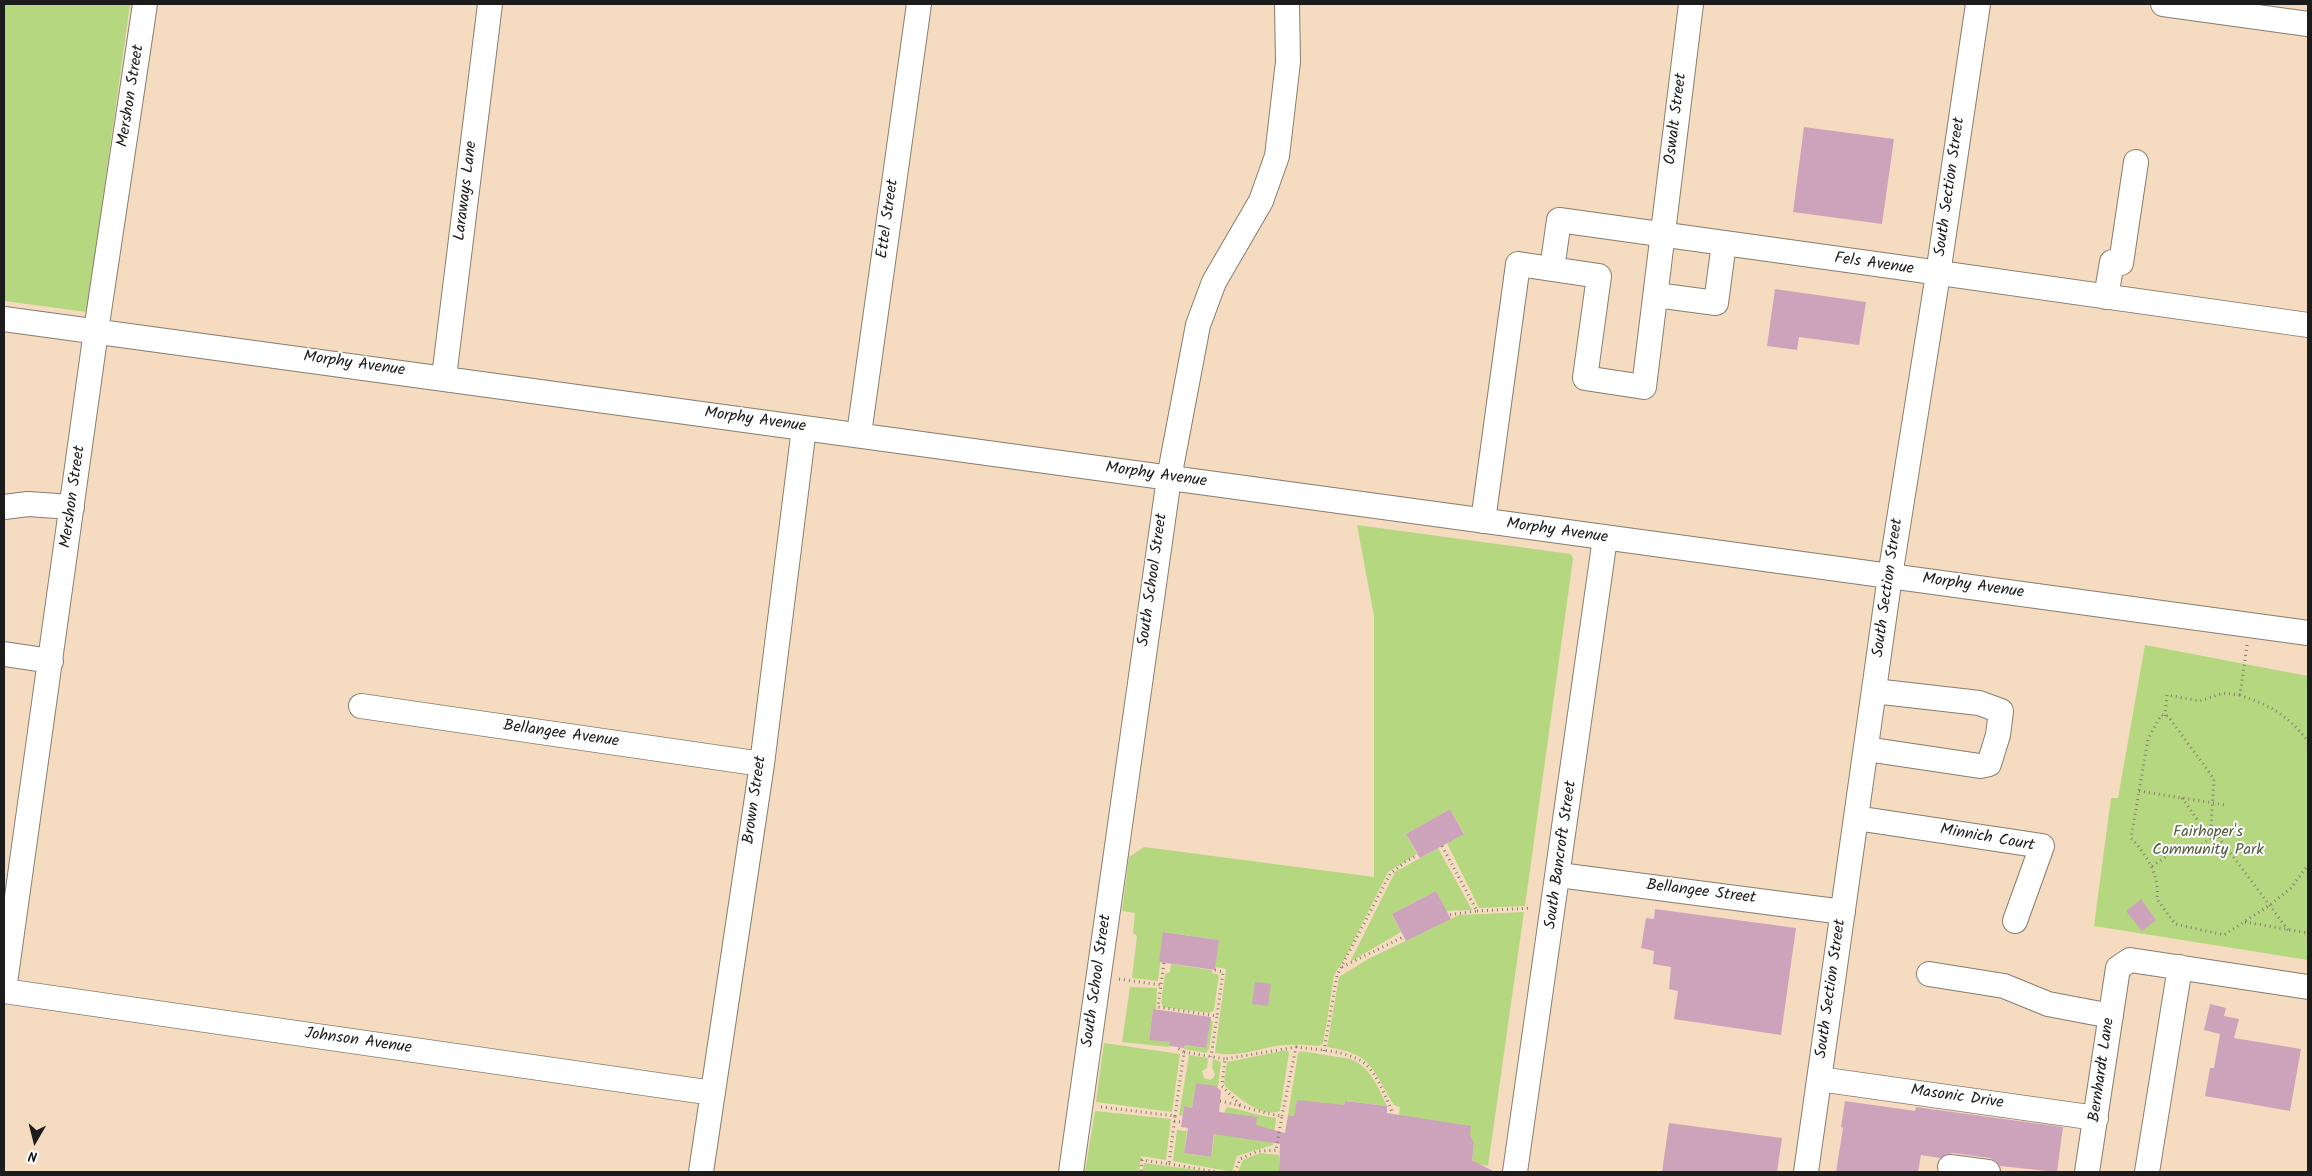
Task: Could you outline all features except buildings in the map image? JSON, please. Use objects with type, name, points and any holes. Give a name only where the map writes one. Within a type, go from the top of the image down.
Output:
[{"type":"street","name":"Mershon Street","points":[[4,991],[96,331],[145,4]]},
{"type":"street","name":"Laraways Lane","points":[[444,377],[490,4]]},
{"type":"street","name":"Ettel Street","points":[[859,434],[919,4]]},
{"type":"street","name":"South School Street","points":[[1071,1172],[1169,478],[1198,325],[1214,282],[1261,201],[1277,156],[1288,62],[1287,4]]},
{"type":"street","name":"Oswalt Street","points":[[1552,269],[1599,276],[1585,378],[1644,387],[1691,4]]},
{"type":"street","name":"South Section Street","points":[[1806,1172],[1890,576],[1938,274],[1978,4]]},
{"type":"street","points":[[2163,4],[2308,24]]},
{"type":"street","points":[[2106,297],[2112,262],[2121,263],[2136,162]]},
{"type":"street","name":"Fels Avenue","points":[[1552,269],[1559,220],[2308,325]]},
{"type":"street","points":[[1656,295],[1716,303],[1724,243]]},
{"type":"street","points":[[1483,521],[1518,264],[1552,269]]},
{"type":"street","name":"Morphy Avenue","points":[[4,318],[2308,633]]},
{"type":"street","name":"Brown Street","points":[[701,1172],[762,764],[804,428]]},
{"type":"street","points":[[4,507],[28,504],[72,507]]},
{"type":"street","name":"South Bancroft Street","points":[[1516,1172],[1605,538]]},
{"type":"street","points":[[4,654],[51,661]]},
{"type":"street","points":[[1866,749],[1980,766],[1989,764],[1998,735],[2001,711],[1978,703],[1874,691]]},
{"type":"street","name":"Bellangee Avenue","points":[[361,706],[762,764]]},
{"type":"street","name":"Minnich Court","points":[[1856,818],[2042,846],[2015,921]]},
{"type":"street","name":"Bellangee Street","points":[[1559,875],[1843,912]]},
{"type":"street","name":"Bernhardt Lane","points":[[2087,1172],[2118,968],[2130,960],[2180,968]]},
{"type":"street","points":[[2147,1172],[2180,968],[2308,987]]},
{"type":"street","points":[[1929,974],[2004,986],[2048,1004],[2110,1016]]},
{"type":"street","name":"Johnson Avenue","points":[[4,991],[713,1093]]},
{"type":"street","name":"Masonic Drive","points":[[1819,1079],[2096,1118]]},
{"type":"street","points":[[1950,1167],[1988,1172]]},
{"type":"path","points":[[2240,695],[2250,625]]},
{"type":"path","points":[[2165,716],[2167,696],[2200,701],[2223,693],[2240,695],[2271,706],[2289,719],[2308,741]]},
{"type":"path","points":[[2288,930],[2270,905],[2211,827],[2214,779],[2168,716],[2162,715],[2148,739],[2131,838],[2152,866],[2158,884],[2157,899],[2174,924],[2224,935],[2270,905],[2291,888],[2308,865]]},
{"type":"path","points":[[2139,791],[2226,805]]},
{"type":"path","points":[[2182,798],[2210,838]]},
{"type":"path","points":[[2152,866],[2172,853],[2202,845],[2216,833]]},
{"type":"path","points":[[1442,846],[1477,911]]},
{"type":"path","points":[[1324,1051],[1337,975],[1390,874],[1418,856]]},
{"type":"path","points":[[1448,915],[1477,911],[1534,908]]},
{"type":"path","points":[[2244,922],[2308,934]]},
{"type":"path","points":[[1341,968],[1403,937]]},
{"type":"path","points":[[1164,963],[1158,1007],[1217,1016]]},
{"type":"path","points":[[1211,1057],[1223,972],[1215,970]]},
{"type":"path","points":[[1113,978],[1161,985]]},
{"type":"path","points":[[1176,1047],[1184,1052],[1225,1058],[1296,1048],[1340,1053],[1365,1064],[1384,1092],[1393,1114]]},
{"type":"path","points":[[1235,1172],[1240,1159],[1258,1152],[1278,1150],[1282,1116],[1296,1048]]},
{"type":"path","points":[[1169,1164],[1184,1052]]},
{"type":"path","points":[[1225,1058],[1222,1086],[1240,1105]]},
{"type":"path","points":[[1220,1101],[1282,1116]]},
{"type":"path","points":[[1096,1106],[1175,1116]]},
{"type":"path","points":[[1174,1121],[1182,1122]]},
{"type":"path","points":[[1141,1172],[1142,1160],[1217,1172]]},
{"type":"green space","points":[[4,4],[130,4],[87,312],[4,301]]},
{"type":"green space","points":[[1357,525],[1571,554],[1573,559],[1525,906],[1479,908],[1447,843],[1464,833],[1450,809],[1406,834],[1417,854],[1388,872],[1345,958],[1334,975],[1323,1043],[1319,1046],[1276,1046],[1238,1054],[1215,1053],[1226,969],[1215,967],[1219,940],[1164,932],[1158,981],[1132,978],[1137,936],[1133,933],[1135,913],[1122,911],[1129,857],[1144,847],[1374,877],[1374,616]]},
{"type":"green space","name":"Fairhoper's Community Park","points":[[2145,645],[2308,676],[2308,960],[2094,926],[2111,798],[2118,798]]},
{"type":"green space","points":[[1438,848],[1472,910],[1446,911],[1436,891],[1392,914],[1401,932],[1350,962],[1395,872]]},
{"type":"green space","points":[[1524,912],[1488,1166],[1476,1163],[1474,1165],[1475,1161],[1472,1160],[1474,1143],[1399,1115],[1400,1107],[1394,1105],[1370,1065],[1354,1054],[1327,1047],[1339,977],[1368,959],[1459,915]]},
{"type":"green space","points":[[1171,964],[1212,970],[1212,973],[1219,975],[1214,1010],[1210,1013],[1163,1007],[1161,1002],[1165,974],[1170,972]]},
{"type":"green space","points":[[1130,987],[1157,988],[1156,1010],[1153,1009],[1149,1039],[1170,1042],[1169,1047],[1122,1042]]},
{"type":"green space","points":[[1210,1019],[1213,1022],[1209,1049],[1206,1053],[1184,1049],[1185,1045],[1206,1048]]},
{"type":"green space","points":[[1104,1043],[1180,1054],[1172,1112],[1096,1102]]},
{"type":"green space","points":[[1287,1050],[1289,1053],[1280,1111],[1266,1112],[1251,1106],[1226,1087],[1224,1083],[1227,1062]]},
{"type":"green space","points":[[1301,1051],[1351,1059],[1358,1063],[1369,1073],[1387,1106],[1345,1101],[1344,1105],[1294,1116],[1288,1115],[1298,1053]]},
{"type":"green space","points":[[1189,1055],[1208,1058],[1207,1068],[1202,1071],[1204,1078],[1210,1080],[1215,1074],[1212,1067],[1213,1059],[1221,1062],[1218,1087],[1196,1083],[1192,1108],[1184,1106],[1182,1116],[1179,1115]]},
{"type":"green space","points":[[1227,1107],[1276,1118],[1273,1145],[1237,1156],[1232,1172],[1173,1161],[1177,1130],[1187,1131],[1184,1153],[1211,1157],[1215,1132]]},
{"type":"green space","points":[[1095,1111],[1171,1119],[1166,1160],[1141,1156],[1139,1172],[1085,1172]]},
{"type":"green space","points":[[1260,1153],[1279,1155],[1279,1172],[1238,1172],[1243,1160]]},
{"type":"green space","points":[[1144,1163],[1204,1171],[1207,1172],[1142,1172]]}]
